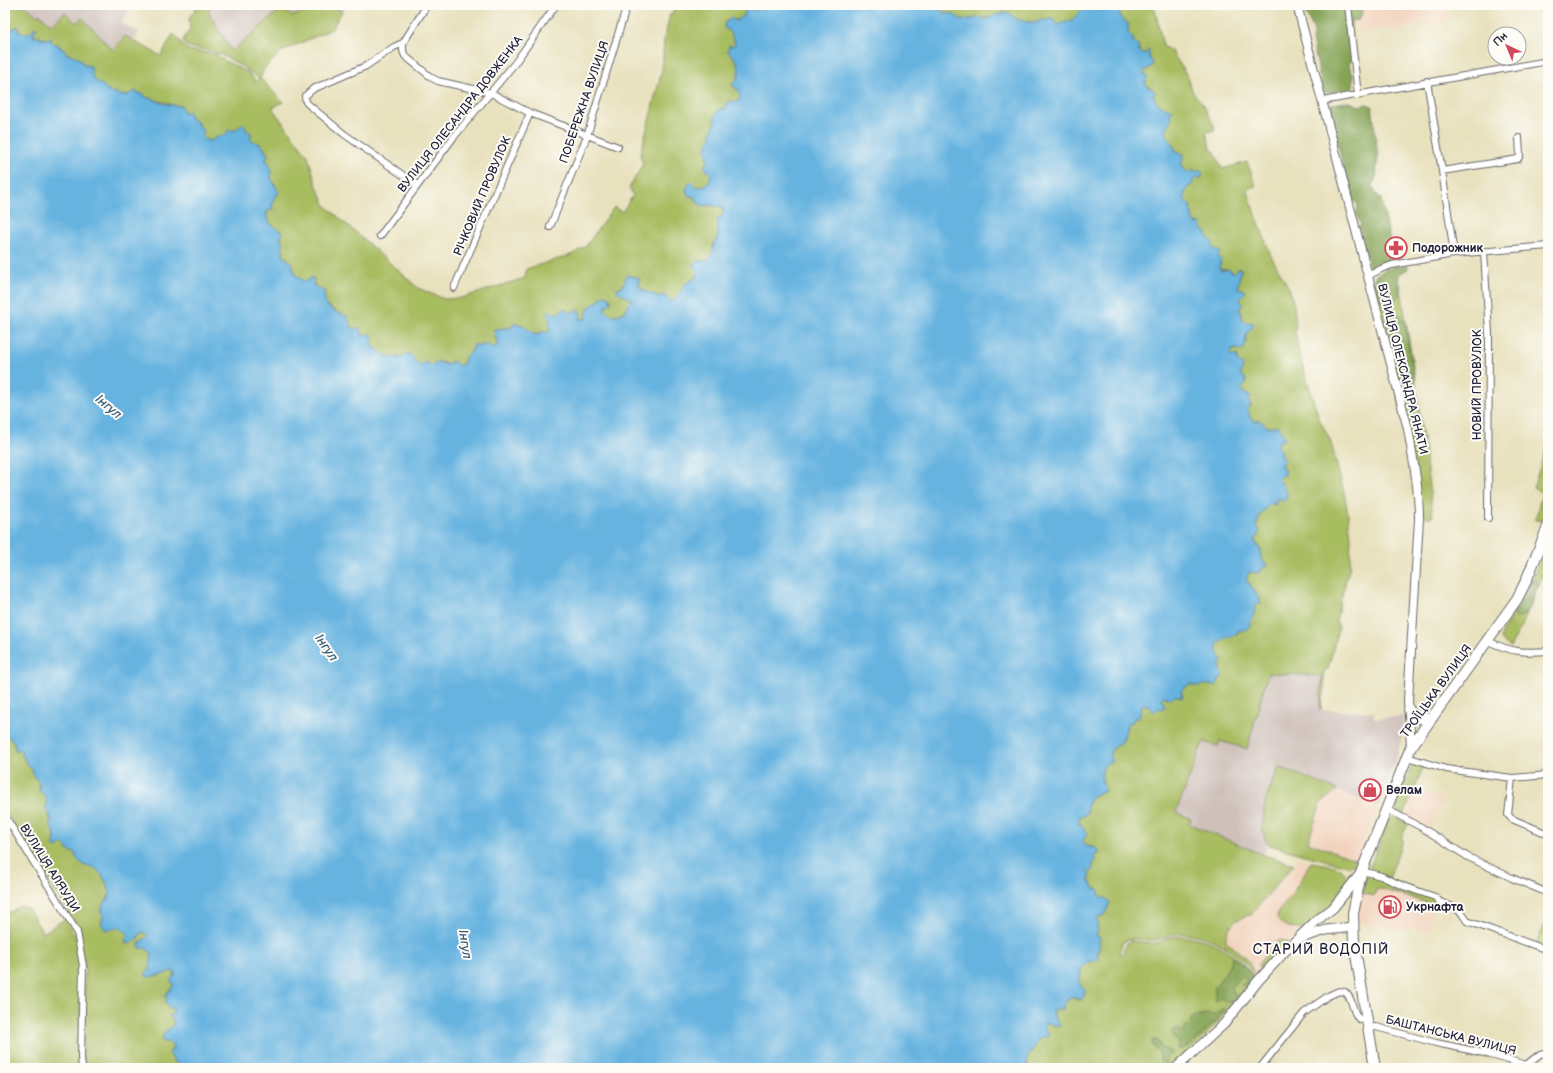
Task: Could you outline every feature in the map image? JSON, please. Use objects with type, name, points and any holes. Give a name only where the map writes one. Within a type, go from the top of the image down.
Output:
[{"type":"main road","name":"ТРОЇЦЬКА ВУЛИЦЯ","points":[[1375,1068],[1354,943],[1353,914],[1361,872],[1411,748],[1488,642],[1517,599],[1548,527]]},
{"type":"main road","points":[[1410,710],[1417,718],[1424,720],[1432,718]]},
{"type":"main road","points":[[1176,1068],[1224,1024],[1258,981],[1297,939],[1333,908],[1361,872]]},
{"type":"main road","points":[[1297,939],[1326,930],[1353,927]]},
{"type":"street","points":[[427,5],[404,43],[403,51],[405,56],[432,78],[491,93],[530,113],[618,147]]},
{"type":"street","name":"ВУЛИЦЯ ОЛЕСАНДРА ДОВЖЕНКА","points":[[380,236],[417,185],[515,63],[556,5]]},
{"type":"street","name":"ПОБЕРЕЖНА ВУЛИЦЯ","points":[[550,227],[587,136],[627,5]]},
{"type":"street","name":"ВУЛИЦЯ ОЛЕКСАНДРА ЯНАТИ","points":[[1297,5],[1408,429],[1419,499],[1418,549],[1408,701],[1410,710],[1411,748]]},
{"type":"street","points":[[1348,5],[1358,95]]},
{"type":"street","points":[[404,43],[394,47],[366,66],[313,89],[305,96],[306,102],[309,106],[338,129],[417,185]]},
{"type":"street","points":[[1322,101],[1426,81],[1548,61]]},
{"type":"street","points":[[1426,81],[1442,171],[1454,254]]},
{"type":"street","name":"РІЧКОВИЙ ПРОВУЛОК","points":[[454,288],[530,113]]},
{"type":"street","points":[[1442,171],[1518,159],[1520,155],[1519,138]]},
{"type":"street","points":[[1368,276],[1392,265],[1454,254],[1548,246]]},
{"type":"street","name":"НОВИЙ ПРОВУЛОК","points":[[1484,252],[1489,333],[1488,518]]},
{"type":"street","points":[[1488,642],[1507,650],[1517,652],[1548,651]]},
{"type":"street","points":[[1407,757],[1446,769],[1512,778],[1548,775]]},
{"type":"street","points":[[1512,778],[1508,815],[1512,819],[1548,834]]},
{"type":"street","points":[[1386,809],[1421,827],[1468,857],[1548,893]]},
{"type":"street","name":"ВУЛИЦЯ АЛЯУДИ","points":[[5,816],[77,932],[83,966],[82,1068]]},
{"type":"street","points":[[1361,872],[1380,876],[1435,897],[1440,902],[1461,912],[1468,921],[1508,937],[1548,949]]},
{"type":"street","points":[[1260,1068],[1304,1013],[1328,996],[1339,991],[1345,992],[1351,998],[1356,1016],[1367,1023]]},
{"type":"street","name":"БАШТАНСЬКА ВУЛИЦЯ","points":[[1367,1023],[1376,1027],[1436,1043],[1484,1052],[1527,1067],[1540,1054],[1548,1052]]},
{"type":"shaded area","points":[[25,5],[132,5],[121,23],[139,32],[135,40],[124,36],[113,50],[82,18],[76,24],[52,25],[39,14],[37,16]]},
{"type":"shaded area","points":[[210,5],[345,5],[342,11],[335,7],[316,9],[293,16],[281,9],[232,51],[208,14]]},
{"type":"shaded area","points":[[1353,5],[1447,5],[1449,18],[1447,18],[1448,21],[1430,23],[1429,25],[1408,27],[1391,31],[1390,28],[1358,33]]},
{"type":"shaded area","points":[[1268,673],[1322,676],[1320,710],[1374,712],[1374,719],[1404,716],[1403,732],[1398,752],[1379,807],[1279,767],[1262,829],[1267,844],[1264,855],[1189,824],[1176,812],[1203,742],[1218,746],[1220,741],[1247,749]]},
{"type":"shaded area","points":[[1337,790],[1379,807],[1357,860],[1308,842],[1321,803]]},
{"type":"shaded area","points":[[1415,790],[1443,799],[1429,828],[1404,815]]},
{"type":"shaded area","points":[[1299,859],[1339,868],[1345,873],[1348,879],[1258,975],[1254,973],[1246,959],[1226,941],[1226,936],[1229,929],[1236,921],[1243,916],[1251,915]]},
{"type":"shaded area","points":[[1376,888],[1432,904],[1434,908],[1430,928],[1427,932],[1411,929],[1402,930],[1357,922],[1362,893]]},
{"type":"green space","points":[[5,5],[25,5],[37,16],[39,14],[52,25],[65,12],[76,23],[82,18],[113,50],[125,36],[161,56],[173,34],[188,50],[216,54],[225,61],[249,73],[256,82],[259,79],[243,67],[222,56],[212,51],[186,46],[183,40],[190,29],[189,18],[198,5],[210,5],[209,14],[232,51],[281,9],[293,16],[324,7],[336,8],[342,11],[332,29],[281,52],[264,69],[260,78],[283,102],[272,108],[308,156],[316,184],[326,206],[418,288],[444,299],[461,298],[525,278],[526,269],[571,255],[586,246],[614,207],[622,212],[633,195],[629,188],[643,164],[640,155],[662,70],[664,41],[670,14],[674,12],[674,5],[764,5],[756,11],[752,11],[749,8],[745,9],[745,14],[738,20],[729,20],[725,22],[724,26],[731,33],[735,43],[734,46],[729,47],[728,51],[738,64],[739,68],[736,86],[740,93],[740,98],[737,102],[729,103],[725,109],[719,109],[715,115],[716,119],[711,133],[711,139],[706,148],[708,158],[707,170],[711,175],[709,183],[701,187],[695,187],[693,184],[688,186],[686,191],[700,204],[722,207],[724,212],[718,221],[719,230],[717,239],[714,242],[712,256],[705,262],[698,261],[696,269],[699,271],[697,277],[688,284],[687,283],[678,295],[671,301],[658,297],[654,294],[647,293],[639,286],[639,279],[627,275],[623,286],[619,287],[617,290],[632,300],[627,308],[617,316],[609,314],[605,310],[606,306],[611,302],[610,298],[602,296],[588,308],[586,319],[579,318],[581,313],[570,313],[565,309],[556,314],[548,312],[551,324],[548,332],[542,332],[537,335],[524,326],[518,324],[514,324],[512,327],[495,329],[495,338],[498,343],[494,349],[491,349],[484,344],[475,347],[469,353],[462,365],[459,366],[452,361],[448,365],[441,362],[431,366],[426,362],[420,366],[411,355],[407,354],[403,357],[392,357],[381,353],[373,345],[372,341],[365,335],[362,335],[361,330],[353,329],[344,318],[326,305],[321,292],[313,285],[312,277],[308,281],[304,281],[296,276],[291,262],[282,254],[282,232],[271,224],[267,218],[267,211],[272,210],[274,198],[278,195],[270,175],[272,171],[266,159],[268,155],[263,147],[250,139],[251,134],[246,130],[243,124],[212,141],[206,140],[202,137],[204,130],[198,128],[198,122],[192,120],[190,114],[187,112],[184,114],[180,105],[177,106],[145,97],[144,94],[137,93],[136,91],[126,96],[119,95],[116,92],[110,93],[107,89],[95,81],[91,74],[90,68],[84,65],[79,58],[66,54],[58,44],[52,43],[51,38],[42,39],[39,36],[34,37],[35,27],[28,34],[18,32],[19,29],[17,26],[12,30],[5,27]]},
{"type":"green space","points":[[937,5],[1084,5],[1081,11],[1072,20],[1057,25],[1052,18],[1036,23],[1018,20],[1010,13],[989,18],[976,17],[972,19],[960,19],[951,14],[944,13]]},
{"type":"green space","points":[[1116,5],[1154,5],[1163,46],[1172,52],[1188,77],[1193,93],[1202,102],[1215,128],[1214,130],[1206,132],[1211,149],[1215,152],[1222,169],[1247,162],[1256,186],[1247,189],[1271,256],[1290,290],[1294,306],[1295,332],[1301,361],[1320,421],[1330,439],[1345,496],[1351,536],[1350,566],[1339,606],[1336,623],[1339,625],[1328,669],[1324,670],[1324,695],[1322,695],[1321,710],[1322,676],[1268,673],[1247,749],[1220,741],[1218,746],[1203,742],[1176,812],[1191,819],[1189,824],[1264,855],[1294,864],[1251,915],[1246,916],[1234,923],[1230,927],[1226,936],[1226,941],[1247,959],[1254,973],[1237,956],[1219,943],[1198,936],[1186,934],[1171,934],[1156,940],[1127,940],[1123,942],[1119,954],[1122,954],[1127,943],[1131,942],[1157,943],[1169,937],[1190,937],[1200,939],[1218,945],[1233,955],[1254,976],[1253,982],[1207,1034],[1171,1068],[1028,1068],[1026,1059],[1037,1039],[1042,1036],[1049,1037],[1044,1024],[1049,1023],[1054,1026],[1060,1026],[1054,1018],[1052,1010],[1058,1009],[1063,1011],[1063,1005],[1066,999],[1071,997],[1078,1000],[1085,991],[1079,983],[1081,972],[1080,969],[1096,959],[1099,947],[1099,941],[1096,935],[1098,930],[1097,920],[1100,916],[1103,916],[1110,902],[1101,898],[1099,895],[1100,890],[1094,887],[1090,881],[1088,872],[1092,870],[1094,856],[1099,854],[1096,848],[1086,846],[1084,844],[1083,840],[1087,834],[1082,826],[1077,824],[1080,820],[1078,818],[1088,813],[1087,807],[1089,799],[1093,795],[1105,791],[1102,779],[1103,769],[1108,761],[1112,762],[1109,756],[1110,753],[1123,741],[1127,725],[1130,722],[1132,723],[1134,718],[1139,717],[1142,705],[1145,704],[1152,709],[1158,707],[1160,709],[1165,706],[1161,698],[1163,696],[1173,698],[1177,695],[1182,698],[1181,690],[1188,685],[1214,685],[1223,676],[1220,666],[1222,660],[1217,651],[1217,645],[1226,637],[1236,635],[1238,631],[1248,629],[1256,604],[1259,604],[1256,593],[1246,579],[1249,572],[1261,571],[1263,567],[1266,567],[1266,564],[1260,558],[1261,550],[1255,541],[1260,531],[1256,526],[1261,513],[1270,503],[1275,505],[1277,498],[1279,497],[1283,500],[1286,499],[1283,486],[1278,479],[1284,475],[1284,470],[1281,467],[1283,462],[1280,456],[1281,452],[1277,447],[1280,440],[1284,440],[1285,438],[1282,433],[1267,427],[1260,421],[1255,422],[1250,418],[1247,409],[1251,406],[1248,400],[1250,396],[1243,393],[1241,388],[1246,384],[1246,380],[1241,374],[1243,367],[1242,364],[1237,361],[1238,356],[1231,356],[1230,354],[1234,349],[1243,350],[1247,334],[1254,324],[1252,322],[1250,324],[1242,320],[1242,314],[1239,309],[1242,303],[1240,298],[1245,293],[1244,290],[1238,288],[1241,269],[1234,273],[1232,271],[1219,269],[1221,260],[1218,257],[1219,253],[1215,250],[1212,245],[1213,243],[1202,229],[1193,222],[1192,213],[1190,210],[1191,207],[1184,199],[1184,195],[1195,177],[1201,178],[1199,170],[1195,173],[1193,170],[1190,173],[1184,169],[1181,162],[1180,152],[1176,151],[1166,133],[1169,122],[1172,119],[1170,114],[1173,110],[1160,106],[1153,96],[1155,93],[1146,85],[1146,80],[1148,78],[1143,72],[1152,66],[1149,55],[1140,51],[1138,46],[1133,42],[1133,38],[1128,33],[1128,23],[1123,21],[1119,14],[1121,12]]},
{"type":"green space","points":[[1303,5],[1361,5],[1362,13],[1358,21],[1352,20],[1348,41],[1352,58],[1349,65],[1354,81],[1351,92],[1339,94],[1335,91],[1326,93],[1323,91],[1312,40],[1314,30]]},
{"type":"green space","points":[[1347,102],[1359,106],[1367,104],[1372,106],[1378,157],[1376,177],[1372,186],[1381,199],[1394,258],[1393,260],[1380,264],[1372,270],[1369,266],[1359,228],[1361,224],[1357,214],[1358,204],[1352,200],[1328,108],[1332,104]]},
{"type":"green space","points":[[1397,265],[1416,384],[1433,517],[1426,517],[1423,515],[1373,281],[1376,275]]},
{"type":"green space","points":[[1408,265],[1408,269],[1398,276],[1401,294],[1396,299],[1380,301],[1375,286],[1377,275],[1391,268]]},
{"type":"green space","points":[[1397,313],[1405,323],[1415,386],[1415,390],[1409,395],[1404,394],[1391,344],[1392,335],[1387,330],[1384,320]]},
{"type":"green space","points":[[1548,443],[1548,509],[1542,521],[1535,520],[1542,493],[1533,488]]},
{"type":"green space","points":[[1548,542],[1548,562],[1523,624],[1510,647],[1501,639],[1502,633],[1526,590]]},
{"type":"green space","points":[[1534,580],[1538,583],[1525,615],[1516,618],[1514,614],[1528,595],[1531,584]]},
{"type":"green space","points":[[5,730],[8,737],[14,742],[15,750],[20,750],[27,765],[32,769],[33,774],[39,783],[39,788],[45,795],[48,803],[51,827],[55,833],[54,844],[56,848],[63,844],[75,853],[76,858],[86,866],[96,869],[104,878],[110,893],[102,911],[103,918],[101,921],[106,930],[121,927],[129,935],[126,938],[126,944],[137,939],[141,932],[149,935],[145,948],[152,953],[150,970],[169,970],[175,973],[173,1027],[168,1029],[177,1062],[180,1065],[189,1068],[85,1068],[83,1058],[85,965],[72,919],[5,811]]},
{"type":"green space","points":[[1417,763],[1424,765],[1404,815],[1396,811],[1394,806],[1413,764]]},
{"type":"green space","points":[[1279,767],[1337,790],[1321,803],[1308,842],[1357,860],[1354,865],[1348,866],[1267,844],[1262,829],[1265,801]]},
{"type":"green space","points":[[1392,817],[1395,817],[1408,824],[1401,839],[1403,840],[1389,879],[1368,872],[1387,823]]},
{"type":"green space","points":[[1312,862],[1339,868],[1346,875],[1347,883],[1343,892],[1327,910],[1303,930],[1283,925],[1277,916],[1279,910],[1291,895]]},
{"type":"green space","points":[[1367,874],[1380,877],[1434,898],[1440,904],[1437,904],[1434,908],[1431,904],[1377,888],[1374,896],[1362,893]]},
{"type":"green space","points":[[20,906],[28,908],[43,933],[66,918],[72,929],[80,965],[80,1068],[5,1068],[5,907],[9,913]]},
{"type":"green space","points":[[1548,917],[1548,947],[1536,944]]},
{"type":"green space","points":[[1280,940],[1288,942],[1261,972],[1258,965],[1259,963],[1276,942]]},
{"type":"green space","points":[[1232,958],[1235,958],[1248,970],[1252,977],[1249,984],[1243,987],[1241,985],[1245,982],[1246,978],[1241,977],[1236,981],[1232,988],[1233,992],[1238,997],[1233,1002],[1225,1002],[1221,998],[1216,1001],[1215,986],[1224,975]]},
{"type":"green space","points":[[1224,1008],[1225,1010],[1203,1034],[1183,1049],[1178,1049],[1179,1042],[1174,1038],[1172,1031],[1178,1028],[1181,1032],[1184,1031],[1185,1028],[1191,1024],[1191,1019],[1196,1016],[1203,1016],[1205,1014],[1215,1015]]},
{"type":"green space","points":[[1155,1039],[1160,1042],[1161,1047],[1171,1052],[1171,1054],[1166,1057],[1165,1064],[1160,1062],[1160,1054],[1153,1046],[1152,1041]]},
{"type":"water","name":"Інгул","points":[[764,5],[937,5],[944,13],[954,14],[958,18],[968,20],[978,17],[987,19],[996,14],[999,15],[1003,13],[1010,13],[1018,20],[1035,23],[1052,18],[1057,25],[1072,20],[1081,11],[1084,5],[1100,11],[1116,5],[1121,12],[1119,14],[1123,21],[1128,23],[1128,33],[1133,38],[1133,42],[1137,44],[1139,51],[1144,55],[1148,50],[1149,51],[1149,58],[1153,63],[1152,66],[1143,72],[1148,78],[1145,83],[1148,87],[1154,90],[1155,92],[1153,95],[1159,105],[1173,110],[1170,114],[1172,119],[1169,122],[1166,133],[1176,151],[1184,154],[1181,166],[1184,171],[1190,173],[1193,170],[1195,173],[1199,170],[1203,173],[1201,178],[1195,177],[1192,185],[1188,186],[1184,195],[1184,199],[1191,207],[1190,210],[1192,213],[1193,222],[1195,224],[1201,224],[1203,230],[1207,233],[1207,236],[1213,243],[1212,245],[1214,249],[1220,252],[1218,257],[1221,260],[1219,269],[1221,271],[1228,269],[1234,273],[1241,268],[1238,288],[1244,290],[1245,293],[1240,298],[1243,305],[1239,309],[1242,314],[1242,320],[1248,323],[1252,322],[1254,324],[1247,334],[1243,350],[1234,349],[1230,354],[1231,356],[1238,356],[1237,361],[1242,364],[1243,367],[1241,373],[1242,377],[1245,377],[1246,384],[1241,388],[1243,393],[1252,397],[1248,400],[1251,405],[1247,409],[1250,418],[1255,422],[1259,420],[1267,427],[1278,426],[1285,438],[1285,440],[1280,440],[1277,447],[1281,452],[1280,456],[1285,459],[1281,465],[1284,470],[1284,475],[1278,479],[1286,492],[1287,497],[1282,502],[1280,498],[1277,498],[1274,505],[1270,503],[1261,513],[1256,526],[1260,531],[1255,541],[1261,550],[1261,559],[1267,566],[1263,567],[1259,573],[1249,572],[1246,579],[1261,603],[1256,604],[1248,629],[1238,631],[1236,635],[1232,635],[1229,638],[1226,637],[1217,645],[1217,651],[1222,660],[1220,666],[1223,676],[1216,686],[1189,685],[1181,690],[1182,698],[1175,695],[1171,699],[1163,696],[1161,698],[1165,706],[1164,708],[1158,708],[1154,712],[1148,705],[1143,704],[1139,718],[1134,718],[1133,722],[1130,722],[1127,725],[1123,740],[1111,751],[1109,756],[1113,761],[1107,763],[1103,768],[1102,783],[1105,791],[1091,797],[1088,802],[1087,814],[1078,818],[1080,820],[1078,824],[1081,824],[1085,832],[1088,833],[1083,840],[1084,844],[1089,847],[1096,848],[1099,854],[1094,856],[1095,860],[1092,871],[1088,872],[1090,875],[1089,882],[1095,889],[1100,890],[1099,895],[1101,898],[1105,898],[1110,902],[1103,916],[1100,916],[1097,920],[1098,931],[1096,935],[1100,938],[1100,945],[1097,953],[1099,959],[1090,962],[1080,969],[1081,972],[1079,983],[1085,990],[1085,994],[1081,1000],[1071,997],[1066,999],[1066,1003],[1063,1005],[1063,1011],[1058,1009],[1052,1010],[1054,1018],[1060,1026],[1059,1027],[1049,1023],[1044,1024],[1045,1030],[1050,1036],[1042,1036],[1041,1039],[1037,1039],[1036,1046],[1029,1054],[1027,1060],[1028,1068],[189,1068],[180,1066],[177,1062],[174,1062],[169,1052],[173,1049],[171,1043],[162,1041],[164,1034],[173,1026],[174,1021],[169,1016],[173,1014],[173,1008],[169,1008],[165,1002],[167,999],[165,996],[174,984],[170,981],[174,977],[175,973],[170,970],[168,973],[149,977],[146,976],[146,973],[150,970],[152,953],[145,948],[140,948],[139,944],[149,935],[141,932],[135,940],[126,944],[126,938],[129,935],[121,927],[106,930],[101,924],[103,918],[102,906],[108,899],[110,893],[106,882],[96,869],[82,863],[76,858],[75,853],[67,850],[63,844],[56,848],[53,846],[55,836],[50,826],[51,818],[46,810],[45,797],[43,793],[40,792],[39,782],[33,774],[32,768],[28,766],[20,750],[16,750],[14,742],[8,737],[5,730],[5,27],[12,30],[18,26],[18,32],[28,34],[36,27],[37,28],[33,34],[34,37],[40,36],[41,39],[47,39],[50,37],[54,44],[58,44],[61,49],[65,50],[66,54],[79,58],[84,65],[91,66],[95,81],[106,88],[110,93],[116,92],[119,95],[126,96],[135,91],[137,93],[144,94],[145,97],[151,99],[172,105],[182,106],[184,114],[188,111],[190,118],[198,123],[198,128],[204,129],[202,137],[205,140],[212,141],[216,137],[226,135],[228,130],[232,131],[243,124],[245,125],[246,130],[251,133],[250,139],[261,144],[268,155],[266,159],[272,170],[271,178],[279,192],[274,198],[272,204],[273,209],[267,211],[267,215],[269,222],[283,233],[280,239],[284,244],[282,246],[284,250],[282,255],[291,262],[296,276],[304,281],[314,278],[313,285],[325,292],[324,295],[326,305],[334,311],[347,316],[353,329],[360,328],[362,335],[371,334],[373,338],[372,344],[383,354],[397,358],[409,353],[420,366],[427,361],[431,366],[438,362],[448,365],[454,361],[459,366],[463,364],[466,356],[473,350],[473,344],[480,346],[486,344],[493,349],[498,343],[493,330],[511,328],[514,324],[517,324],[538,335],[542,332],[549,332],[550,324],[547,313],[548,311],[555,314],[565,309],[570,313],[578,310],[581,312],[580,319],[586,319],[589,308],[606,295],[610,298],[611,303],[606,306],[605,310],[612,315],[623,313],[626,311],[628,304],[632,300],[618,292],[616,289],[623,286],[627,275],[639,278],[639,286],[644,291],[658,297],[664,295],[671,301],[677,298],[684,285],[697,277],[698,270],[692,265],[698,261],[707,261],[711,257],[713,244],[718,236],[718,219],[724,212],[722,207],[710,205],[702,206],[693,196],[688,196],[686,189],[690,182],[693,183],[695,187],[701,187],[709,183],[711,175],[704,166],[708,161],[708,155],[705,152],[707,143],[711,139],[711,133],[715,121],[714,115],[719,109],[725,109],[729,101],[737,102],[740,98],[739,91],[732,85],[738,77],[738,65],[734,57],[728,52],[729,45],[734,46],[735,43],[731,33],[724,27],[725,22],[731,18],[736,21],[745,14],[746,7],[756,11]]},
{"type":"place","name":"Подорожник","points":[[1396,248]]},
{"type":"place","name":"Велам","points":[[1370,790]]},
{"type":"place","name":"Укрнафта","points":[[1390,907]]},
{"type":"district","name":"СТАРИЙ ВОДОПІЙ","points":[[1321,949]]}]
